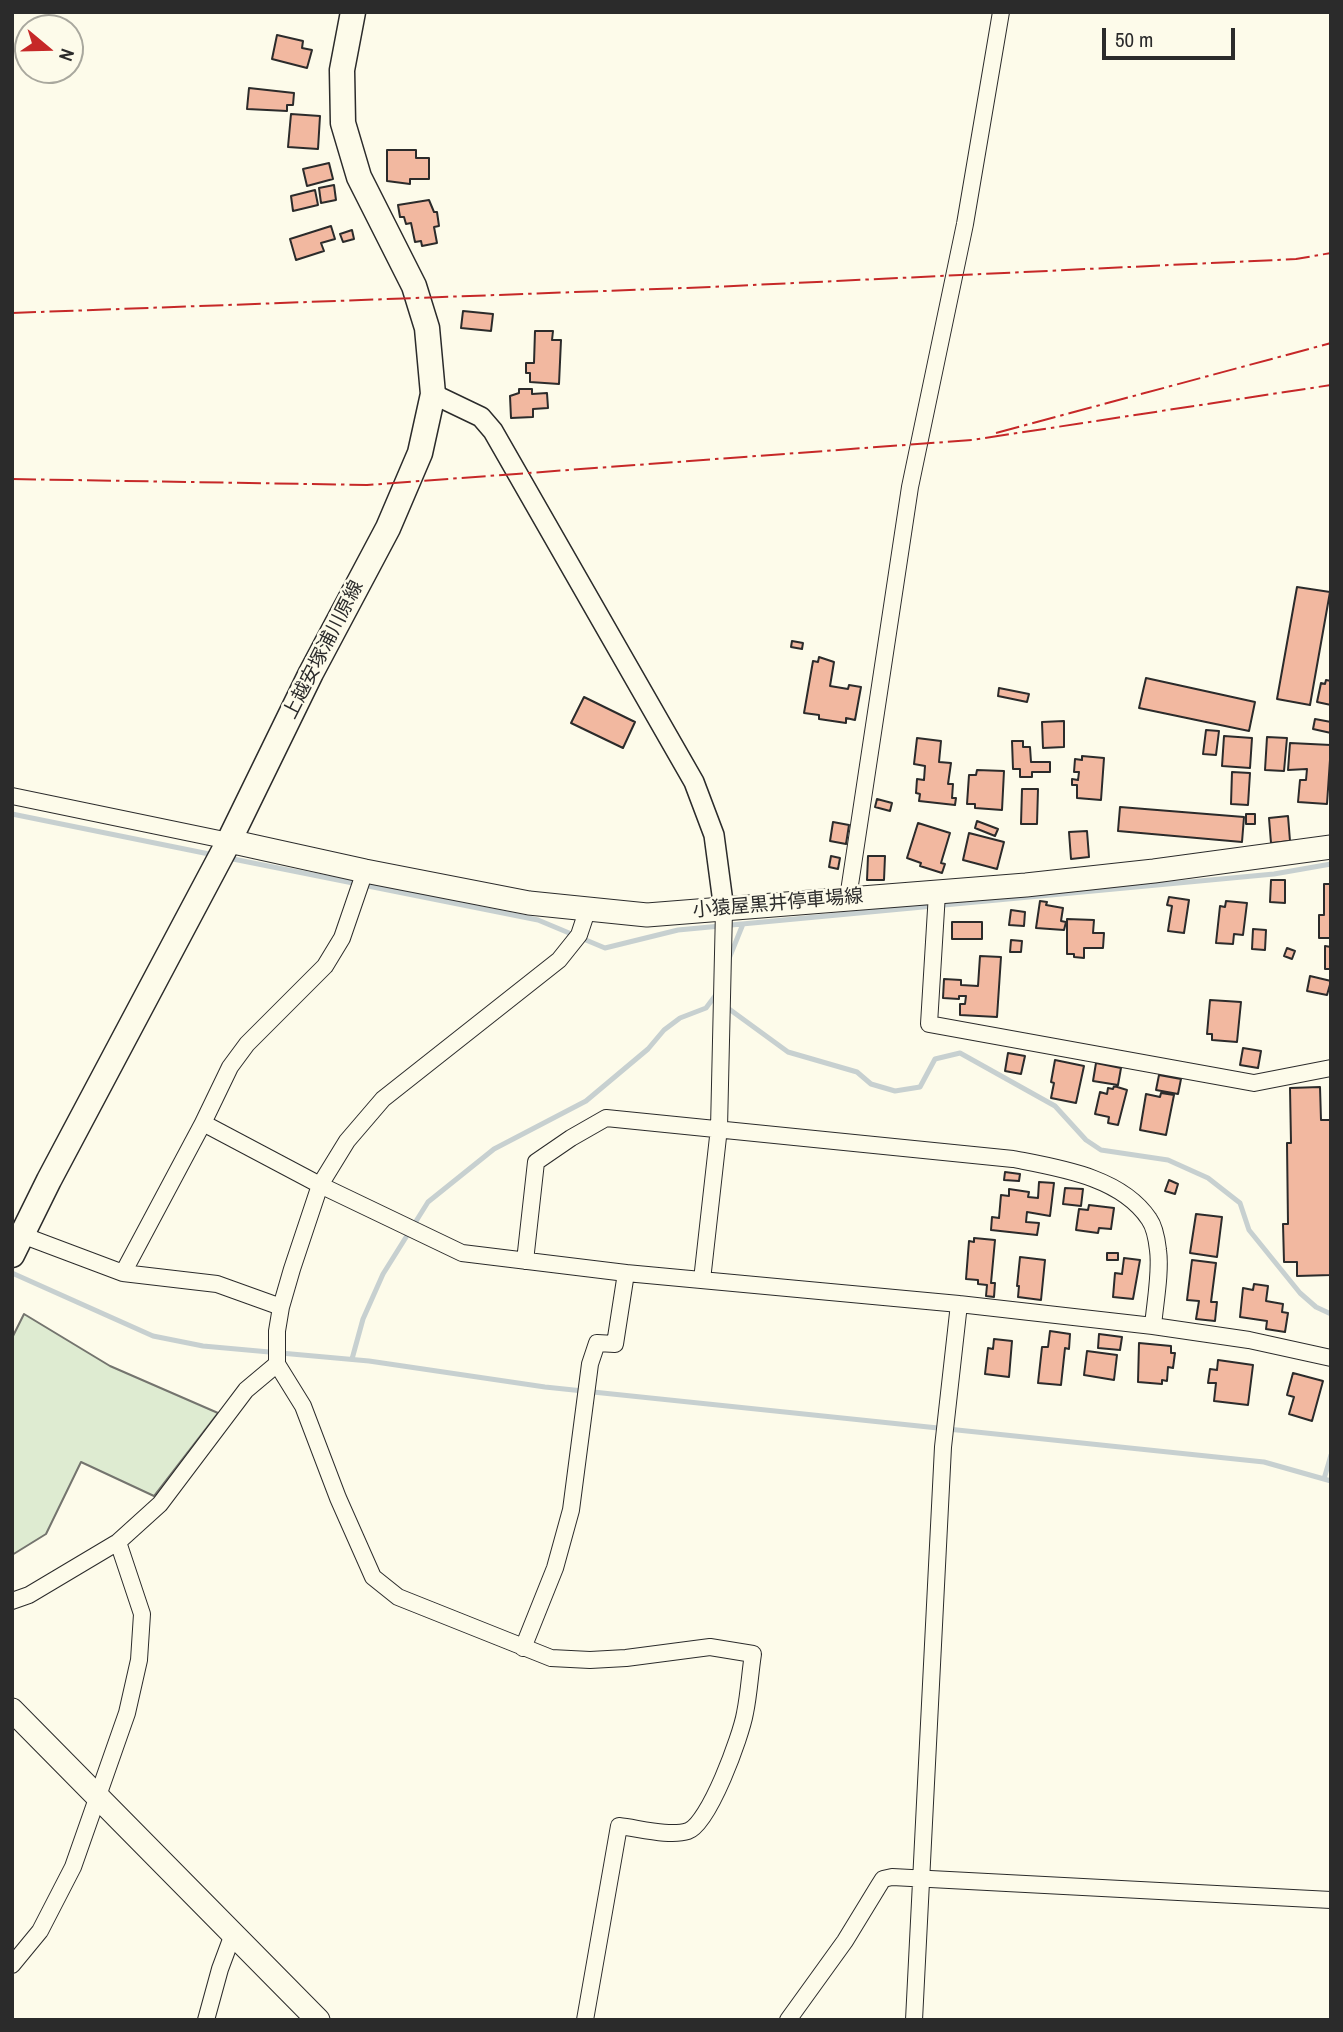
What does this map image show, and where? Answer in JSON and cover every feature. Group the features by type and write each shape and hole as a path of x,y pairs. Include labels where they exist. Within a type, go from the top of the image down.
{"main road":[{"name":"上越安塚浦川原線","path":"15,1241 229,841 401,499 420,453 433,394 427,328 414,286 359,177 343,123 342,70 353,12"},
{"name":"小猿屋黒井停車場線","path":"229,841 529,903 647,915 1154,872 1331,847"},
{"path":"12,1710 318,2020"}],"street":[{"path":"848,898 910,487 965,224 1001,12"},
{"path":"433,394 481,417 493,431 694,782 714,835 724,910 719,1128 702,1280"},
{"path":"12,796 229,841"},
{"path":"123,1273 230,1067 247,1044 325,965 342,938 365,871"},
{"path":"937,892 929,1024 1254,1083 1331,1068"},
{"path":"585,2020 619,1826 674,1833 690,1831 701,1821 714,1800 745,1714 753,1654 710,1647 590,1660 551,1658 398,1597 373,1577 338,1498 303,1406 277,1364 277,1331 281,1307 320,1185 347,1141 383,1099 559,960 579,935 587,911"},
{"path":"525,1261 536,1162 570,1138 606,1118 719,1128 1013,1159 1091,1178 1129,1196 1151,1220 1158,1252 1153,1326"},
{"path":"203,1123 320,1185 461,1253 626,1273 960,1304 1153,1326 1249,1340 1331,1358"},
{"path":"15,1241 123,1273 217,1284 281,1307"},
{"path":"523,1648 555,1568 570,1510 590,1364 597,1343 615,1344 626,1273"},
{"path":"914,2020 943,1447 960,1304"},
{"path":"12,1601 29,1595 118,1542 160,1504 246,1390 277,1364"},
{"path":"12,1965 40,1931 74,1867 127,1713 139,1660 142,1614 118,1542"},
{"path":"788,2020 845,1941 883,1879 892,1877 1331,1900"},
{"path":"206,2020 233,1934"}],"green space":[{"path":"24,1314 110,1366 218,1413 154,1496 81,1462 46,1534 12,1555 12,1338"}],"building":[{"path":"277,35 303,41 302,48 312,50 307,68 272,59"},
{"path":"249,88 294,93 293,105 287,105 287,111 247,109"},
{"path":"291,114 320,116 318,149 288,147"},
{"path":"387,150 416,150 416,158 429,158 429,179 410,179 410,184 387,181"},
{"path":"329,163 333,179 307,186 303,169"},
{"path":"334,185 336,200 321,203 319,188"},
{"path":"315,190 318,205 293,211 291,196"},
{"path":"429,200 434,212 437,212 439,226 434,227 437,243 422,246 421,241 415,242 411,223 406,224 404,217 400,217 398,205"},
{"path":"331,226 335,239 321,243 324,251 296,260 290,239"},
{"path":"352,230 354,239 343,242 340,234"},
{"path":"463,311 493,314 491,331 461,328"},
{"path":"535,331 553,331 552,340 561,340 559,384 530,382 526,363 534,363"},
{"path":"519,389 532,389 532,394 547,393 548,408 533,409 533,417 511,418 510,396 519,393"},
{"path":"1297,587 1330,592 1310,705 1277,699"},
{"path":"792,641 803,643 802,649 791,647"},
{"path":"819,657 834,662 830,686 848,689 849,685 861,687 855,720 846,718 846,723 819,719 819,715 804,713 813,661 818,662"},
{"path":"1146,678 1255,702 1249,731 1139,708"},
{"path":"1326,680 1331,681 1331,705 1317,702 1321,683 1325,684"},
{"path":"999,688 1029,694 1027,702 998,696"},
{"path":"584,697 635,722 623,748 571,723"},
{"path":"1315,719 1331,722 1331,733 1313,729"},
{"path":"1064,721 1064,747 1043,748 1042,722"},
{"path":"1206,730 1219,731 1216,755 1203,754"},
{"path":"1224,736 1252,738 1250,768 1222,766"},
{"path":"1267,737 1287,738 1284,771 1265,770"},
{"path":"917,738 941,741 939,762 951,763 948,784 953,784 952,798 956,798 955,805 919,801 920,794 916,793 917,779 924,780 925,766 914,764"},
{"path":"1012,741 1023,741 1023,747 1030,747 1031,762 1050,762 1050,772 1032,772 1032,777 1020,777 1020,769 1013,769"},
{"path":"1290,743 1331,745 1327,804 1298,802 1300,780 1306,780 1307,769 1288,770"},
{"path":"1082,756 1104,758 1101,800 1077,798 1077,785 1072,785 1072,779 1078,780 1079,772 1074,772 1075,759 1082,760"},
{"path":"977,770 1004,771 1002,810 975,808 975,804 967,804 969,775 976,775"},
{"path":"1232,772 1250,773 1248,805 1231,804"},
{"path":"1022,789 1038,789 1037,824 1021,824"},
{"path":"877,799 892,803 890,811 875,807"},
{"path":"1120,807 1244,817 1242,842 1118,831"},
{"path":"1246,814 1255,814 1255,824 1246,824"},
{"path":"1288,816 1290,841 1271,843 1269,818"},
{"path":"977,821 998,829 995,836 975,828"},
{"path":"833,822 849,825 846,844 830,841"},
{"path":"918,823 950,833 941,863 945,864 942,873 920,866 921,863 907,858"},
{"path":"1087,831 1089,857 1071,859 1069,832"},
{"path":"969,833 1004,842 997,869 963,860"},
{"path":"831,856 840,858 838,869 829,867"},
{"path":"868,856 885,856 884,880 867,880"},
{"path":"1271,880 1285,880 1285,903 1270,902"},
{"path":"1324,884 1331,884 1331,938 1319,938 1319,915 1324,915"},
{"path":"1169,897 1189,900 1184,933 1168,931 1172,906 1167,905"},
{"path":"1040,901 1063,908 1061,921 1066,922 1064,930 1036,928"},
{"path":"1226,901 1247,903 1243,935 1234,934 1233,944 1216,943 1220,906 1225,907"},
{"path":"1011,910 1025,912 1024,926 1009,925"},
{"path":"1067,919 1094,920 1093,933 1104,933 1103,948 1084,948 1084,958 1067,954"},
{"path":"952,922 982,922 982,939 952,939"},
{"path":"1253,929 1266,930 1265,950 1252,949"},
{"path":"1011,940 1022,941 1021,952 1010,952"},
{"path":"1325,946 1331,947 1331,969 1325,969"},
{"path":"1287,948 1295,951 1292,959 1284,956"},
{"path":"980,956 1001,957 997,1017 960,1015 960,1004 965,1004 966,996 959,996 959,999 943,998 944,979 961,980 961,985 978,986"},
{"path":"1310,976 1331,981 1327,995 1307,991"},
{"path":"1210,1000 1241,1002 1237,1042 1212,1040 1212,1034 1207,1034"},
{"path":"1243,1048 1261,1051 1258,1068 1240,1065"},
{"path":"1008,1053 1025,1056 1021,1074 1005,1071"},
{"path":"1055,1060 1084,1066 1076,1103 1051,1098"},
{"path":"1096,1063 1121,1068 1118,1085 1093,1081"},
{"path":"1159,1075 1181,1079 1178,1094 1156,1090"},
{"path":"1114,1086 1127,1090 1118,1125 1108,1123 1109,1117 1095,1114 1100,1092 1107,1094 1108,1088 1113,1089"},
{"path":"1320,1087 1321,1120 1331,1120 1331,1275 1297,1276 1297,1262 1284,1262 1283,1224 1288,1224 1287,1143 1291,1143 1290,1088"},
{"path":"1161,1093 1174,1095 1166,1135 1140,1130 1146,1094 1160,1097"},
{"path":"1005,1172 1020,1174 1019,1181 1004,1180"},
{"path":"1169,1180 1178,1184 1175,1194 1165,1191"},
{"path":"1039,1182 1054,1183 1050,1216 1027,1212 1026,1222 1039,1223 1037,1235 991,1230 992,1217 999,1218 1001,1195 1009,1196 1009,1189 1029,1192 1028,1197 1038,1198"},
{"path":"1065,1188 1083,1189 1081,1206 1063,1204"},
{"path":"1089,1205 1114,1208 1111,1229 1099,1228 1098,1233 1076,1230 1079,1209 1088,1210"},
{"path":"1196,1214 1222,1217 1217,1257 1190,1253"},
{"path":"974,1238 995,1240 991,1283 995,1283 994,1297 986,1296 987,1285 978,1284 978,1280 966,1279 969,1241 974,1242"},
{"path":"1107,1253 1118,1253 1118,1260 1107,1260"},
{"path":"1020,1257 1045,1260 1041,1300 1018,1297"},
{"path":"1124,1258 1140,1260 1133,1299 1113,1297 1115,1273 1122,1274"},
{"path":"1192,1260 1216,1263 1211,1302 1217,1302 1215,1321 1196,1319 1199,1301 1187,1300"},
{"path":"1254,1284 1268,1286 1266,1301 1283,1304 1282,1312 1288,1313 1285,1332 1266,1329 1267,1321 1240,1317 1243,1288 1253,1290"},
{"path":"1050,1331 1070,1334 1069,1349 1065,1348 1061,1385 1038,1383 1042,1347 1048,1347"},
{"path":"1099,1334 1122,1337 1120,1350 1098,1348"},
{"path":"994,1339 1012,1341 1009,1377 985,1374 988,1348 993,1349"},
{"path":"1139,1343 1171,1346 1171,1353 1175,1353 1173,1368 1168,1367 1167,1381 1162,1380 1162,1384 1138,1382"},
{"path":"1087,1351 1117,1355 1114,1380 1084,1375"},
{"path":"1218,1360 1253,1365 1248,1405 1214,1401 1216,1383 1208,1383 1210,1369 1217,1370"},
{"path":"1293,1373 1323,1381 1312,1421 1289,1414 1294,1397 1287,1395"}],"waterway":[{"path":"12,814 214,855"},
{"path":"228,858 538,920 605,948 678,930 1274,874 1331,864"},
{"path":"728,961 743,924"},
{"path":"352,1359 363,1319 383,1274 428,1202 494,1149 586,1101 648,1049 664,1030 680,1018 706,1008 715,996"},
{"path":"714,998 788,1052 857,1072 871,1084 895,1091 920,1087 935,1059 960,1053 1055,1106 1086,1140 1101,1150 1168,1160 1208,1178 1240,1203 1249,1230 1300,1293 1316,1307 1331,1314"},
{"path":"12,1273 153,1336 203,1346 369,1361 545,1387 1264,1462 1331,1481"},
{"path":"1324,1479 1331,1455"}],"power":[{"path":"12,313 711,287 1296,259 1331,253"},
{"path":"996,433 1331,343"},
{"path":"12,479 367,485 972,440 1331,385"}]}
